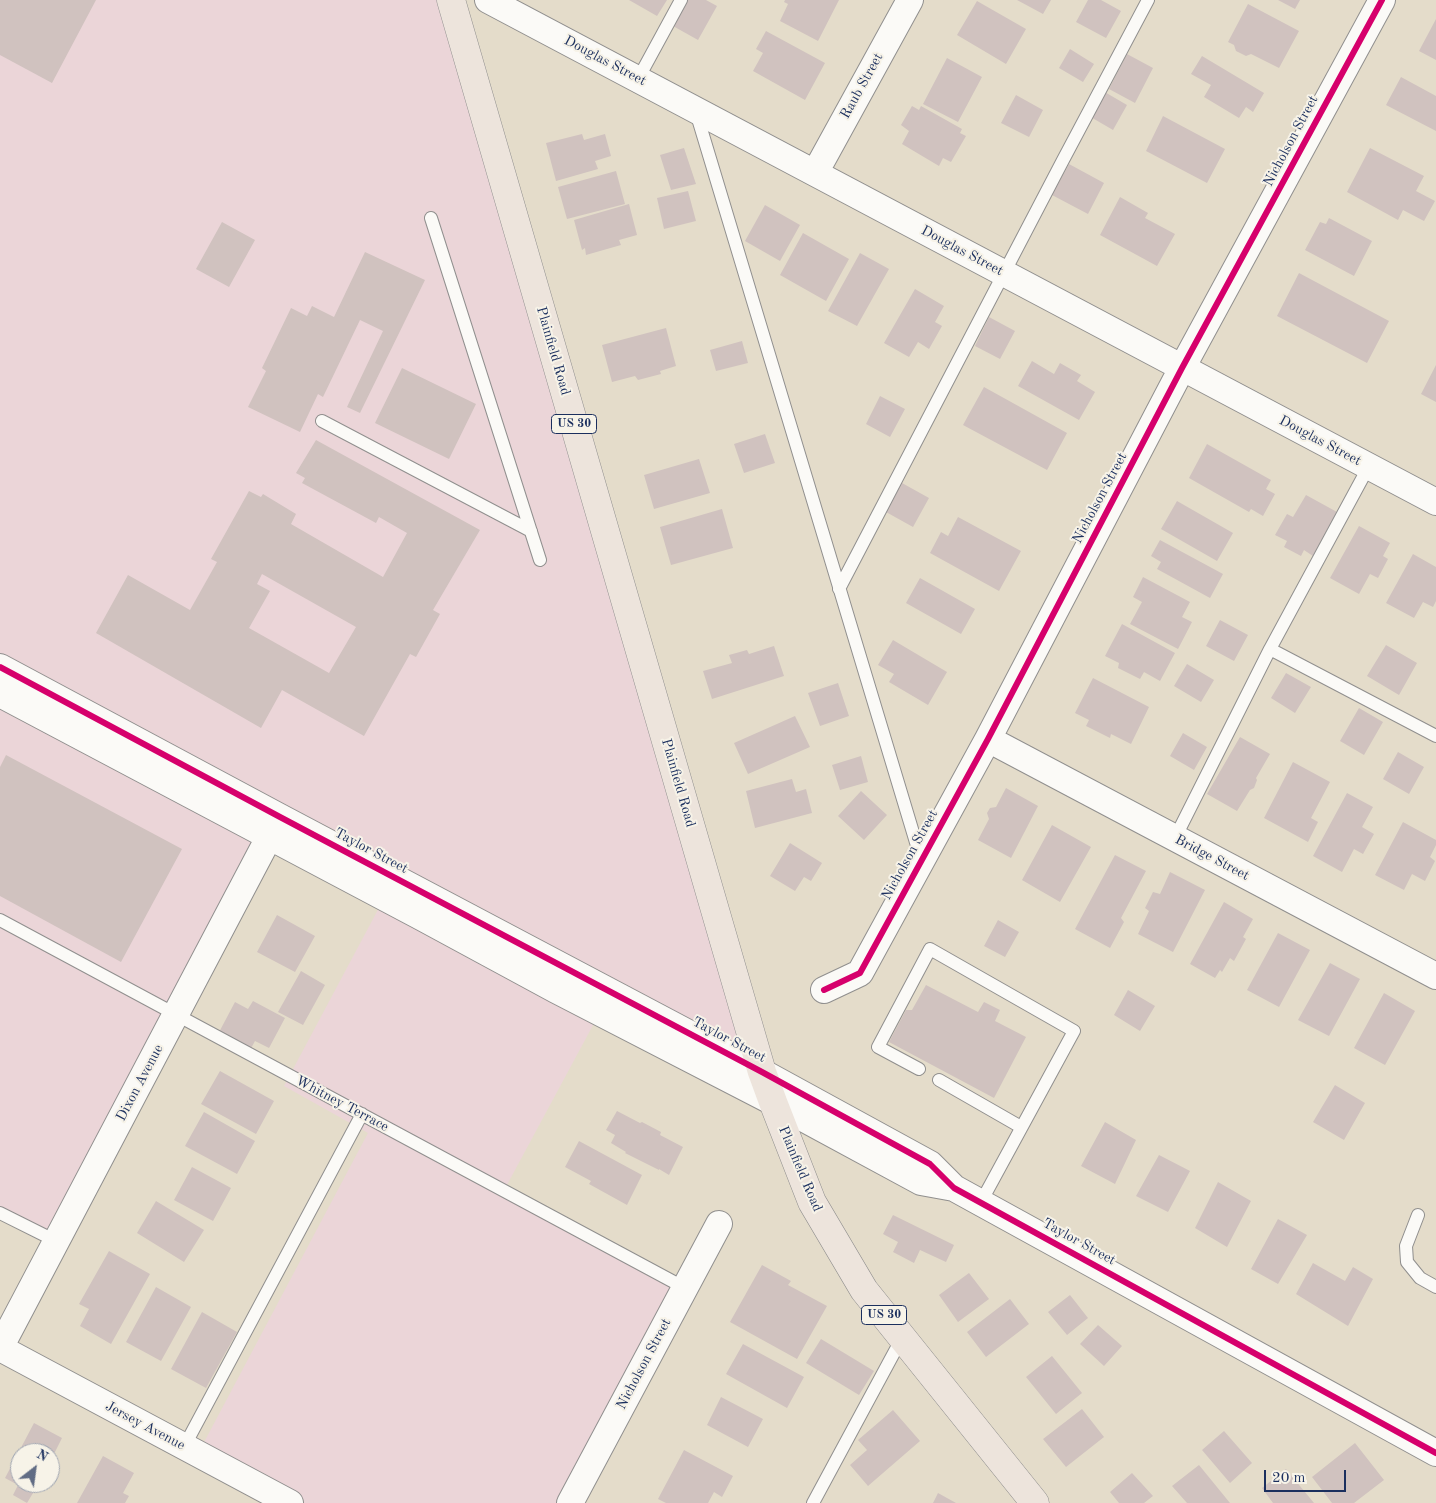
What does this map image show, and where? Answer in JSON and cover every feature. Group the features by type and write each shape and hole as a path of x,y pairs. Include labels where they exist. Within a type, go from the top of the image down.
{"main road":[{"name":"Plainfield Road","path":"451,0 772,1102 812,1202 864,1290 1035,1503"}],"street":[{"name":"Douglas Street","path":"488,0 1436,502"},
{"name":"Raub Street","path":"815,173 910,0"},
{"name":"Nicholson Street","path":"824,990 860,972 988,739 1182,368 1382,0"},
{"name":"Taylor Street","path":"1,677 274,827 762,1072 930,1164 954,1188"},
{"name":"Bridge Street","path":"988,739 1436,976"},
{"name":"Taylor Street","path":"274,827 429,921 556,990 921,1182 954,1188 981,1202 1436,1453"},
{"name":"Dixon Avenue","path":"0,1348 274,827"},
{"name":"Nicholson Street","path":"570,1503 719,1224"},
{"name":"Jersey Avenue","path":"0,1348 290,1503"}],"lane":[{"path":"638,79 681,0"},
{"path":"839,589 1148,0"},
{"path":"696,110 922,860"},
{"path":"431,218 540,560"},
{"path":"322,421 531,530"},
{"path":"1174,838 1270,649 1369,466"},
{"path":"1270,649 1436,736"},
{"name":"Whitney Terrace","path":"0,920 685,1288"},
{"path":"919,1069 878,1047 930,949 1074,1031 981,1202"},
{"path":"939,1080 1021,1128"},
{"path":"184,1447 362,1114"},
{"path":"0,1212 56,1241"},
{"path":"1418,1215 1406,1246 1407,1262 1420,1278 1436,1287"},
{"path":"814,1503 902,1338"}],"shaded area":[{"path":"0,0 440,0 751,1060 613,988 501,1196 677,1291 567,1503 304,1503 201,1448 368,1133 284,1086 397,874 279,812 54,1236 0,1209"}],"building":[{"path":"0,0 96,0 52,83 0,55"},
{"path":"629,0 667,0 657,16"},
{"path":"688,0 706,0 717,6 698,40 673,26"},
{"path":"785,0 839,0 818,41 780,21 788,4 784,2"},
{"path":"1017,0 1051,0 1043,14"},
{"path":"1088,0 1101,0 1121,11 1106,38 1076,22"},
{"path":"1278,0 1300,0 1295,9"},
{"path":"977,1 1026,29 1006,64 957,35"},
{"path":"1248,4 1299,31 1279,68 1251,54 1246,56 1236,51 1234,45 1228,42"},
{"path":"1436,19 1436,60 1419,51"},
{"path":"766,31 825,63 805,100 753,71 763,53 756,49"},
{"path":"1070,49 1094,64 1083,82 1059,68"},
{"path":"1127,54 1153,68 1135,103 1109,89"},
{"path":"1202,56 1264,93 1253,112 1246,107 1239,118 1204,97 1211,85 1191,74"},
{"path":"947,58 982,77 958,122 923,104"},
{"path":"1401,77 1436,96 1436,131 1386,105"},
{"path":"1103,91 1127,105 1113,130 1089,116"},
{"path":"1016,95 1043,110 1029,137 1001,123"},
{"path":"912,106 919,110 921,106 962,129 960,133 966,136 951,162 943,158 939,166 902,144 909,131 901,125"},
{"path":"1163,116 1225,149 1207,183 1146,151"},
{"path":"582,134 584,140 605,134 611,156 595,161 598,169 556,181 546,143"},
{"path":"684,148 696,184 671,190 660,155"},
{"path":"1370,148 1424,176 1416,191 1435,201 1424,221 1403,210 1398,220 1347,192"},
{"path":"1069,164 1104,183 1088,214 1052,195"},
{"path":"616,171 625,204 567,219 558,187"},
{"path":"688,191 696,221 664,229 657,198"},
{"path":"1120,197 1148,213 1145,218 1175,234 1157,266 1100,235"},
{"path":"629,204 637,235 619,240 621,245 586,255 585,248 582,250 574,220"},
{"path":"765,205 800,225 780,261 745,241"},
{"path":"1329,218 1372,241 1354,276 1305,250 1320,222 1326,224"},
{"path":"222,222 255,240 229,287 196,269"},
{"path":"803,233 849,259 826,301 780,275"},
{"path":"365,252 425,280 360,413 347,407 383,331 360,320 323,397 318,394 300,432 248,407 266,371 262,368 291,308 307,316 312,306 334,317"},
{"path":"860,253 889,269 857,326 828,311"},
{"path":"1299,273 1389,321 1367,363 1277,316"},
{"path":"915,289 944,306 935,322 942,326 929,349 918,342 909,357 884,343"},
{"path":"989,317 1015,331 1000,359 975,346"},
{"path":"666,328 676,366 660,371 661,374 638,380 635,376 612,382 602,345"},
{"path":"742,341 748,363 716,371 710,350"},
{"path":"1032,361 1054,374 1060,363 1081,375 1077,381 1095,392 1079,420 1018,386"},
{"path":"1436,365 1436,402 1421,394"},
{"path":"402,368 476,404 449,459 375,423"},
{"path":"984,387 1067,433 1047,470 963,425"},
{"path":"880,396 905,409 890,437 866,424"},
{"path":"765,434 775,463 744,473 734,444"},
{"path":"316,440 480,530 433,610 440,614 416,657 410,654 364,736 282,690 261,728 96,633 128,575 190,610 217,562 211,559 249,491 261,497 263,494 296,514 291,524 383,577 407,533 379,517 376,523 302,483 305,478 296,473","holes":["262,574 356,627 329,673 249,628 270,591 257,584"]},
{"path":"1207,444 1271,480 1266,489 1275,494 1263,516 1251,509 1249,512 1189,478"},
{"path":"699,459 710,493 654,509 644,475"},
{"path":"902,483 929,498 913,527 886,512"},
{"path":"1306,495 1337,512 1313,556 1304,550 1301,556 1284,547 1287,541 1275,535 1287,514 1293,517"},
{"path":"1177,501 1233,533 1217,561 1161,529"},
{"path":"722,509 733,548 671,565 660,527"},
{"path":"958,517 1021,551 999,591 930,553 941,532 948,536"},
{"path":"1359,526 1390,543 1383,556 1388,559 1378,578 1370,574 1359,594 1330,578"},
{"path":"1160,540 1223,574 1210,598 1157,569 1161,562 1151,556"},
{"path":"1413,554 1436,567 1436,601 1433,607 1423,602 1414,618 1386,603"},
{"path":"1143,577 1190,602 1182,617 1192,622 1178,649 1130,624 1142,602 1133,597"},
{"path":"920,578 975,609 961,634 906,603"},
{"path":"1220,620 1248,635 1234,661 1206,646"},
{"path":"1122,624 1175,653 1160,681 1144,672 1140,679 1118,668 1119,663 1105,656"},
{"path":"893,640 947,672 928,705 889,682 894,674 878,665"},
{"path":"1386,645 1417,663 1399,695 1367,676"},
{"path":"774,646 784,676 712,699 703,671 732,663 729,655 747,650 749,654"},
{"path":"1187,664 1214,680 1201,702 1174,686"},
{"path":"1286,673 1311,687 1295,713 1271,698"},
{"path":"1093,678 1149,707 1131,744 1111,734 1110,738 1086,726 1089,720 1075,713"},
{"path":"838,683 849,716 820,726 808,693"},
{"path":"1359,708 1383,722 1364,755 1340,741"},
{"path":"795,716 810,747 748,774 734,743"},
{"path":"1183,733 1207,747 1194,770 1170,756"},
{"path":"1240,737 1270,754 1256,778 1254,788 1250,790 1237,811 1207,794"},
{"path":"1398,752 1424,767 1409,794 1383,779"},
{"path":"6,755 182,849 121,962 0,896 0,767"},
{"path":"861,756 868,782 840,790 832,765"},
{"path":"1293,762 1330,782 1311,818 1318,822 1308,842 1264,818"},
{"path":"792,779 796,792 806,789 812,813 755,828 746,791"},
{"path":"1006,788 1038,806 1011,858 978,840 989,819 987,813 990,808 996,807"},
{"path":"861,791 887,815 864,840 838,816"},
{"path":"1347,793 1373,807 1362,827 1374,834 1363,854 1354,849 1342,872 1313,856"},
{"path":"1403,822 1436,840 1436,845 1430,857 1435,861 1425,881 1412,874 1404,890 1375,875"},
{"path":"1052,825 1091,847 1060,902 1022,880"},
{"path":"790,843 822,863 811,881 804,877 795,891 770,876"},
{"path":"1115,855 1146,871 1121,918 1124,922 1110,948 1075,929"},
{"path":"1170,872 1205,890 1173,952 1138,934 1149,911 1145,908 1153,892 1160,894"},
{"path":"1224,902 1253,919 1243,937 1246,939 1234,961 1230,958 1222,972 1220,970 1215,978 1190,964"},
{"path":"277,915 315,936 295,972 257,952"},
{"path":"998,920 1019,932 1005,957 984,946"},
{"path":"1278,933 1310,950 1279,1007 1247,990"},
{"path":"1330,963 1360,979 1329,1036 1298,1020"},
{"path":"301,971 325,985 303,1025 278,1012"},
{"path":"926,985 978,1012 984,1002 1000,1010 995,1021 1026,1037 994,1098 889,1042 906,1010 912,1010"},
{"path":"1128,990 1155,1006 1140,1031 1114,1015"},
{"path":"1384,993 1415,1011 1385,1065 1354,1048"},
{"path":"253,1001 285,1018 269,1048 255,1041 249,1052 217,1036 235,1002 248,1009"},
{"path":"220,1071 274,1101 256,1134 201,1104"},
{"path":"1335,1085 1365,1103 1344,1140 1313,1122"},
{"path":"617,1111 661,1132 660,1135 683,1147 669,1175 625,1153 611,1143 615,1135 606,1130"},
{"path":"204,1112 255,1141 237,1174 185,1146"},
{"path":"1105,1122 1136,1140 1115,1184 1081,1166"},
{"path":"579,1141 642,1175 627,1205 589,1184 591,1181 565,1167"},
{"path":"1159,1155 1190,1171 1168,1212 1136,1196"},
{"path":"192,1167 231,1188 213,1221 174,1200"},
{"path":"1218,1182 1251,1201 1227,1247 1195,1228"},
{"path":"156,1201 204,1230 184,1262 137,1233"},
{"path":"893,1215 954,1245 946,1262 920,1250 914,1263 893,1252 898,1242 883,1234"},
{"path":"1278,1219 1307,1235 1278,1284 1251,1269"},
{"path":"109,1251 150,1274 111,1344 80,1326 89,1309 79,1304"},
{"path":"1313,1263 1345,1281 1353,1267 1373,1279 1348,1326 1296,1294"},
{"path":"762,1265 791,1281 788,1285 827,1306 797,1359 730,1322"},
{"path":"969,1273 989,1299 958,1322 939,1295"},
{"path":"156,1287 191,1307 161,1361 126,1342"},
{"path":"1070,1295 1088,1318 1067,1335 1048,1312"},
{"path":"1010,1299 1029,1324 986,1357 967,1332"},
{"path":"202,1312 237,1332 206,1388 171,1369"},
{"path":"1098,1325 1122,1346 1104,1366 1080,1344"},
{"path":"821,1339 874,1371 859,1395 806,1363"},
{"path":"743,1344 804,1377 787,1408 726,1374"},
{"path":"1052,1356 1082,1393 1056,1414 1026,1377"},
{"path":"721,1397 763,1419 748,1447 707,1425"},
{"path":"1082,1409 1104,1437 1066,1467 1043,1439"},
{"path":"893,1410 920,1441 868,1486 850,1465 867,1450 858,1440"},
{"path":"34,1423 62,1438 60,1443 23,1443"},
{"path":"1224,1431 1252,1463 1230,1483 1202,1450"},
{"path":"1355,1443 1384,1480 1354,1503 1332,1503 1312,1477"},
{"path":"684,1450 733,1476 722,1497 714,1492 708,1503 666,1503 658,1499"},
{"path":"103,1456 134,1473 123,1493 129,1496 125,1503 77,1503"},
{"path":"1199,1465 1230,1503 1187,1503 1172,1486"},
{"path":"10,1469 10,1481 5,1478"},
{"path":"1286,1469 1314,1503 1273,1503 1262,1488"},
{"path":"1132,1473 1153,1496 1144,1503 1119,1503 1110,1492"},
{"path":"14,1493 33,1493 27,1503 13,1495"},
{"path":"938,1493 956,1503 933,1503"}],"cycle path":[{"path":"824,990 860,973 988,739 1182,368 1382,0"},
{"path":"0,667 762,1072 930,1164 954,1188 1436,1453"}]}
